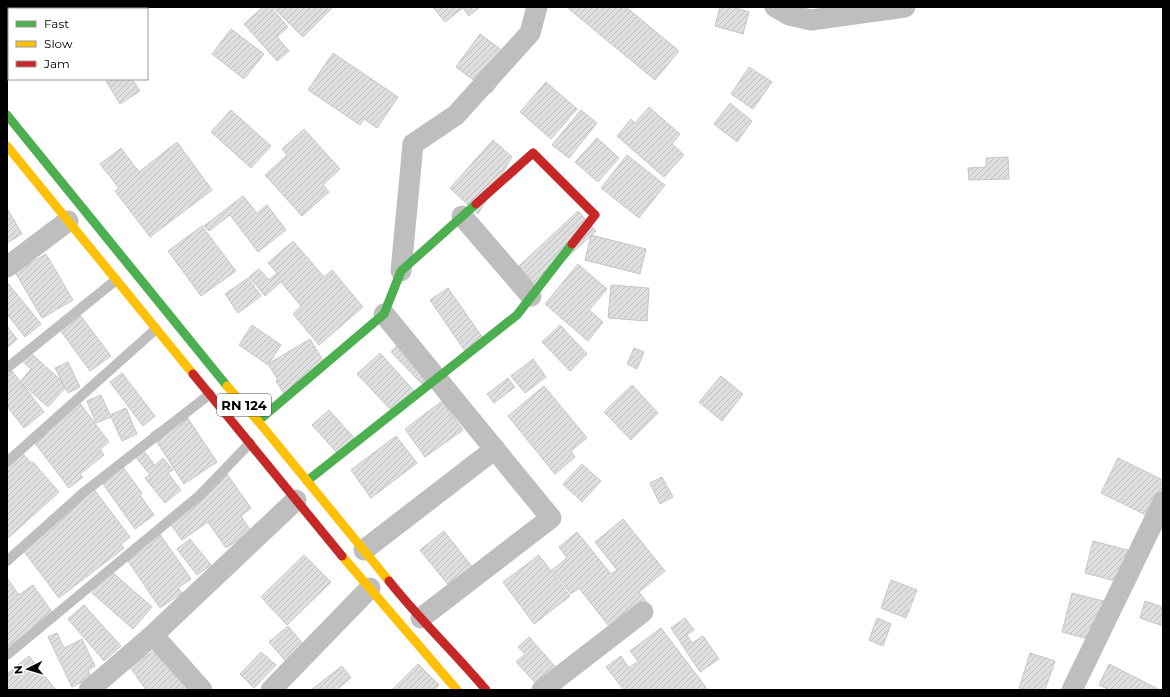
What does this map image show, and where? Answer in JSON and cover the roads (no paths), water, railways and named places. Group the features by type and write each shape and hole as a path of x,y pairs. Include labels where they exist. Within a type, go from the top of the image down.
{"main road":[{"name":"RN 124","path":"7,115 215,373 258,421 403,599 459,658 486,690"},
{"name":"RN 124","path":"7,146 296,500 458,690"},
{"path":"258,421 384,314 401,271 533,154 595,215 516,315 307,481"}],"street":[{"path":"401,271 413,144 456,114 488,80 530,33 537,7"},
{"path":"775,7 788,15 812,20 905,7"},
{"path":"462,216 531,296"},
{"path":"7,267 68,221"},
{"path":"384,314 551,518 422,618"},
{"path":"364,550 495,449"},
{"path":"89,690 153,635 296,500"},
{"path":"1072,690 1163,502"},
{"path":"271,690 370,588"},
{"path":"542,690 643,612"},
{"path":"153,635 202,690"}],"lane":[{"path":"7,368 116,280"},
{"path":"7,462 156,329"},
{"path":"7,561 83,493 210,394"},
{"path":"7,655 200,494 250,443"}]}
